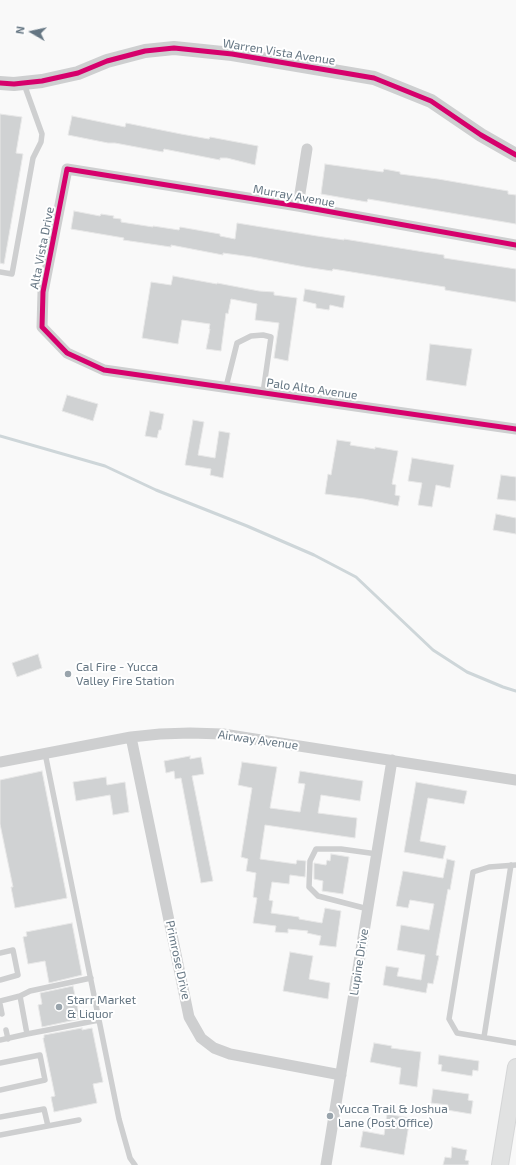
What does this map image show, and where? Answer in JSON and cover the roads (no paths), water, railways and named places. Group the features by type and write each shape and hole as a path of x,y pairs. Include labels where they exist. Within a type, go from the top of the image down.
{"main road":[{"path":"500,1165 516,1067"}],"street":[{"name":"Warren Vista Avenue","path":"0,83 14,84 42,81 78,73 107,61 145,51 174,48 232,54 374,78 431,101 481,135 516,155"},
{"path":"298,206 307,149"},
{"name":"Murray Avenue","path":"67,169 298,206 516,245"},
{"name":"Alta Vista Drive","path":"67,169 43,292 42,327 67,353 104,370"},
{"name":"Palo Alto Avenue","path":"104,370 516,429"},
{"name":"Airway Avenue","path":"0,762 131,737 190,733 223,734 516,780"},
{"name":"Primrose Drive","path":"131,737 190,1017 201,1038 214,1048 230,1054 341,1075"},
{"name":"Lupine Drive","path":"326,1165 392,760"}],"lane":[{"path":"0,272 12,274 33,158 41,142 42,134 24,83"},
{"path":"226,387 237,343 251,336 263,335 271,337 263,393"},
{"path":"45,753 120,1119 130,1158 135,1165"},
{"path":"368,909 318,896 309,887 310,861 316,849 341,849 377,854"},
{"path":"484,1037 514,865 489,867 473,872 449,1019 457,1033 516,1043"},
{"path":"0,953 13,950 18,975 0,980"},
{"path":"2,1014 0,1002 20,996 30,991 91,978"},
{"path":"20,996 27,1034"},
{"path":"0,1040 99,1020"},
{"path":"6,1030 8,1039"},
{"path":"0,1063 40,1056 44,1080 0,1090"},
{"path":"0,1117 44,1109 48,1126"},
{"path":"0,1135 79,1120"}],"waterway":[{"path":"0,436 105,466 156,490 247,526 314,555 356,577 433,650 467,672 516,691"}],"place":[{"name":"Cal Fire - Yucca Valley Fire Station","path":"68,674"},
{"name":"Starr Market & Liquor","path":"59,1007"},
{"name":"Yucca Trail & Joshua Lane (Post Office)","path":"330,1116"}]}
